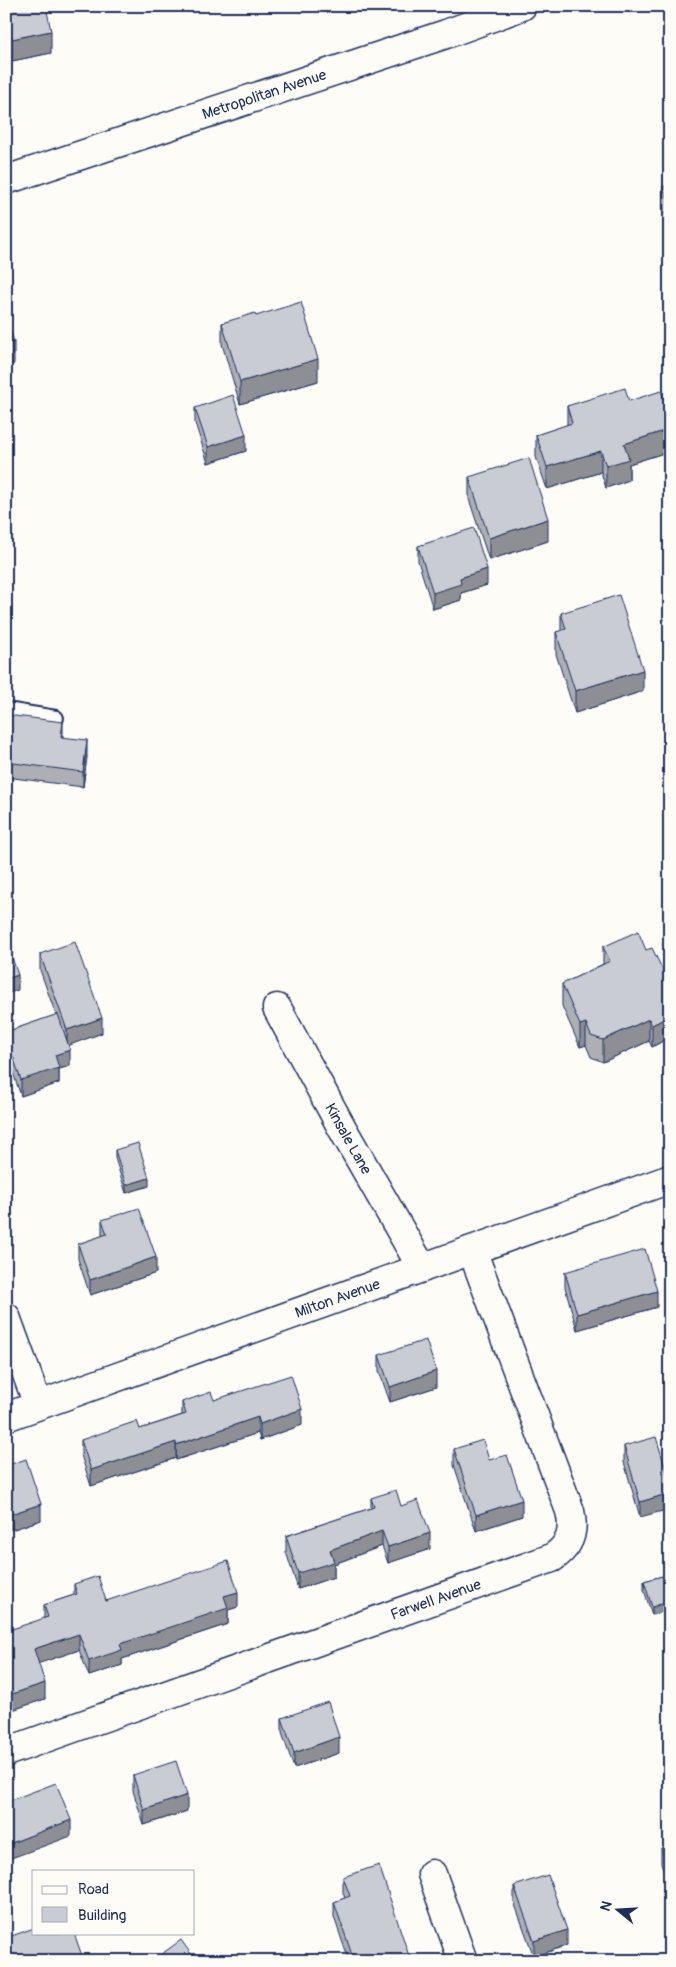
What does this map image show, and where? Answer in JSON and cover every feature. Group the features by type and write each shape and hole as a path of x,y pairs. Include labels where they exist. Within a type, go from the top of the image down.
{"street":[{"name":"Metropolitan Avenue","path":"6,180 446,34 522,6"},
{"name":"Kinsale Lane","path":"278,1008 342,1128 422,1268"},
{"name":"Milton Avenue","path":"6,1417 670,1180"},
{"name":"Farwell Avenue","path":"6,1752 552,1558 561,1552 568,1544 571,1532 572,1521 570,1511 472,1250"},
{"path":"6,1317 38,1405"},
{"path":"432,1874 463,1961"}],"lane":[{"path":"6,710 56,718"}],"building":[{"path":"6,6 46,6 51,31 12,39 8,19 6,19"},
{"path":"670,184 670,204 663,187"},
{"path":"301,302 318,359 240,382 222,323 255,313 256,316"},
{"path":"6,315 14,342 6,344"},
{"path":"625,388 629,401 661,391 670,417 670,429 624,444 629,459 606,466 601,451 547,467 536,435 572,423 567,406"},
{"path":"233,395 246,435 208,447 195,408"},
{"path":"529,458 548,519 489,538 469,477"},
{"path":"474,528 487,569 460,578 461,584 433,593 418,546"},
{"path":"619,595 643,670 575,691 556,632 566,629 561,613"},
{"path":"7,715 63,722 61,737 87,740 83,772 6,762"},
{"path":"638,931 646,950 652,948 670,985 668,985 670,988 670,1016 652,1025 649,1019 603,1040 591,1036 586,1023 580,1025 562,984 610,961 603,947"},
{"path":"6,940 18,975 6,979"},
{"path":"75,942 102,1018 67,1030 40,954"},
{"path":"58,1014 70,1050 55,1055 59,1068 21,1080 6,1032"},
{"path":"138,1143 149,1178 126,1185 115,1150"},
{"path":"139,1208 156,1257 90,1280 78,1244 107,1234 102,1220"},
{"path":"645,1249 657,1291 577,1314 565,1272"},
{"path":"426,1340 436,1371 390,1387 379,1355"},
{"path":"291,1375 302,1409 260,1424 258,1417 176,1445 176,1442 91,1470 81,1440 137,1421 140,1429 186,1414 182,1402 211,1392 214,1400"},
{"path":"656,1437 670,1483 670,1493 640,1502 624,1446"},
{"path":"483,1440 489,1460 507,1455 522,1500 476,1515 454,1449"},
{"path":"26,1459 41,1504 11,1514 9,1509 6,1510 6,1466"},
{"path":"396,1490 401,1506 418,1500 430,1533 388,1547 382,1531 330,1550 334,1562 298,1573 286,1536 374,1507 371,1498"},
{"path":"228,1561 238,1592 224,1596 228,1608 120,1644 122,1650 89,1661 79,1634 34,1649 45,1683 6,1696 6,1631 48,1617 44,1605 77,1594 74,1584 98,1576 106,1601"},
{"path":"670,1574 670,1601 652,1607 644,1581"},
{"path":"328,1702 339,1737 294,1753 282,1718"},
{"path":"176,1761 187,1795 144,1810 133,1775"},
{"path":"56,1783 71,1820 6,1845 6,1802"},
{"path":"670,1845 670,1873 661,1848"},
{"path":"379,1865 409,1956 411,1955 413,1961 354,1961 334,1902 350,1896 343,1877"},
{"path":"548,1875 567,1930 534,1941 514,1886"},
{"path":"32,1929 32,1934 74,1934 82,1956 68,1961 6,1961 6,1957 11,1955 6,1938"},
{"path":"181,1940 196,1961 152,1961"}]}
